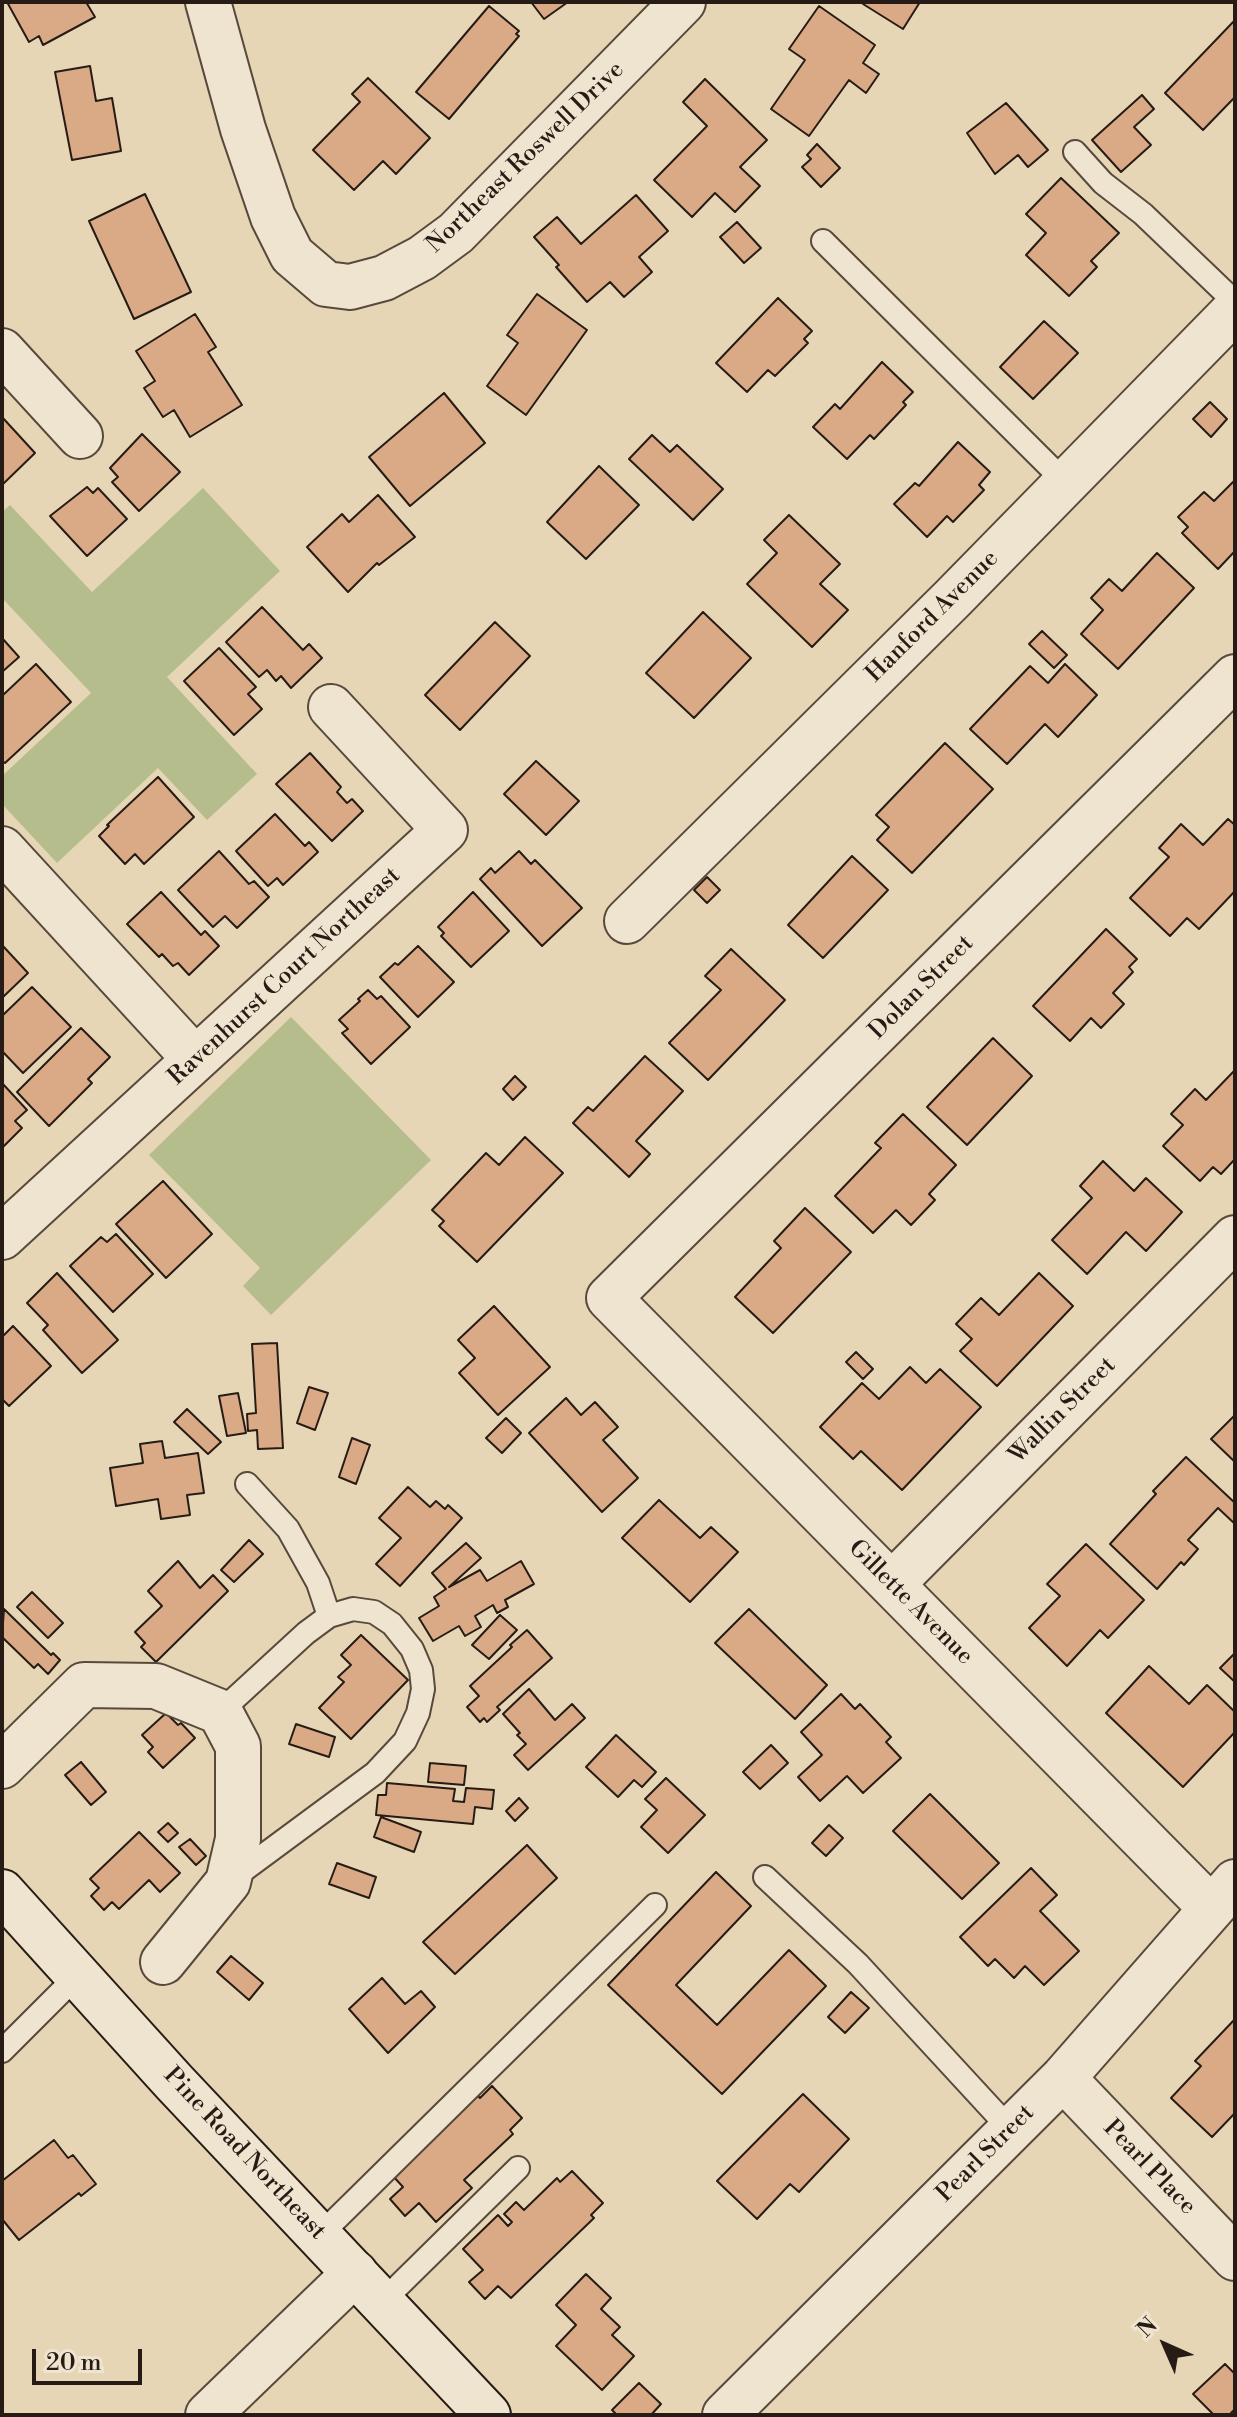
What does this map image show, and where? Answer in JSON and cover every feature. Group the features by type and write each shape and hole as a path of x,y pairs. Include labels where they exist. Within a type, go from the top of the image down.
{"street":[{"name":"Northeast Roswell Drive","path":"208,2 243,129 273,217 292,255 326,284 350,287 384,278 422,258 456,233 683,2"},
{"name":"Hanford Avenue","path":"627,921 942,609 1235,310"},
{"path":"2,351 80,436"},
{"name":"Dolan Street","path":"609,1298 1235,677"},
{"name":"Ravenhurst Court Northeast","path":"2,1237 445,830 331,707"},
{"path":"2,849 195,1059"},
{"name":"Wallin Street","path":"892,1584 1235,1238"},
{"name":"Gillette Avenue","path":"609,1298 892,1584 1223,1894"},
{"path":"2,1766 84,1685 156,1686 220,1712 238,1746 238,1839 228,1882 163,1962"},
{"name":"Pine Road Northeast","path":"2,1892 183,2091 488,2415"},
{"name":"Pearl Street","path":"725,2415 1063,2078 1223,1894"},
{"name":"Pearl Place","path":"1063,2078 1235,2258"},
{"path":"208,2415 369,2288"}],"lane":[{"path":"1075,152 1103,183 1143,214 1235,302"},
{"path":"823,241 1066,483"},
{"path":"247,1484 288,1529 318,1583 329,1616"},
{"path":"220,1712 306,1633 329,1616 353,1609 374,1612 392,1624 412,1649 421,1670 423,1689 418,1713 405,1741 375,1773 228,1882"},
{"path":"765,1877 858,1964 1011,2130"},
{"path":"320,2235 655,1905"},
{"path":"2,2051 78,1975"},
{"path":"369,2288 518,2168"}],"green space":[{"path":"203,488 280,571 167,677 257,774 207,820 158,768 57,863 2,804 2,776 91,693 2,598 2,512 10,505 92,592"},
{"path":"291,1017 431,1160 271,1315 243,1286 260,1268 149,1155"}],"building":[{"path":"7,2 86,2 95,17 43,45 39,36 29,42"},
{"path":"531,2 568,2 544,19"},
{"path":"920,2 903,29 863,4"},
{"path":"489,6 519,31 516,34 519,36 449,119 416,92"},
{"path":"819,6 875,45 863,63 879,74 866,93 849,80 809,136 771,109 805,60 789,49"},
{"path":"1235,20 1235,97 1203,130 1165,93"},
{"path":"90,66 96,101 112,98 121,151 72,160 55,72"},
{"path":"368,78 430,138 396,174 383,161 354,190 313,150 360,102 352,94"},
{"path":"705,79 767,140 740,167 760,186 735,212 715,193 692,217 654,180 707,126 683,102"},
{"path":"1142,95 1154,109 1134,127 1151,145 1121,172 1092,140"},
{"path":"1006,103 1048,150 1028,167 1018,155 995,174 967,133"},
{"path":"817,144 840,168 821,187 802,167 811,159 807,155"},
{"path":"1061,178 1119,233 1091,261 1097,267 1069,296 1026,255 1046,233 1026,214"},
{"path":"145,194 191,292 134,319 89,221"},
{"path":"636,195 668,231 639,257 652,272 624,297 610,282 587,302 534,237 557,217 581,244"},
{"path":"737,222 761,248 744,263 720,237"},
{"path":"537,294 587,330 526,415 487,386 518,343 507,335"},
{"path":"778,298 812,331 804,339 808,343 775,376 768,370 747,392 716,363"},
{"path":"195,314 216,347 208,352 242,405 190,437 174,410 163,417 144,388 155,381 136,351"},
{"path":"1044,321 1078,353 1033,399 1000,367"},
{"path":"882,362 913,392 903,402 906,405 874,439 870,435 847,459 813,427 835,404 840,409"},
{"path":"444,393 485,443 410,506 369,457"},
{"path":"1210,402 1227,419 1211,437 1193,419"},
{"path":"2,417 35,453 2,485"},
{"path":"142,434 180,472 139,511 112,482 118,477 110,468"},
{"path":"652,435 670,452 677,445 723,489 693,520 629,459"},
{"path":"958,442 990,472 979,485 984,490 953,522 947,516 927,537 894,504 915,483 919,486"},
{"path":"599,466 639,505 586,559 547,522"},
{"path":"1235,480 1235,551 1218,569 1182,533 1188,527 1178,517 1204,492 1214,501"},
{"path":"87,487 93,493 98,488 127,519 87,556 50,516"},
{"path":"378,495 415,537 379,565 377,563 348,592 307,547 342,514 349,522"},
{"path":"789,515 840,564 820,584 848,610 812,647 747,584 777,553 764,540"},
{"path":"1157,553 1194,588 1118,669 1081,634 1103,610 1091,598 1109,579 1122,591"},
{"path":"262,607 303,650 309,644 322,658 291,688 281,676 276,681 267,670 259,677 226,642"},
{"path":"703,612 751,658 694,718 646,673"},
{"path":"495,622 530,656 460,730 425,695"},
{"path":"1042,631 1067,655 1054,668 1029,644"},
{"path":"2,638 19,657 2,672"},
{"path":"219,648 256,687 248,694 262,709 234,735 184,681"},
{"path":"36,664 71,702 5,763 2,761 2,696"},
{"path":"1065,664 1097,695 1058,737 1045,724 1007,764 970,729 1030,666 1048,683"},
{"path":"945,743 993,789 912,873 877,840 889,827 876,815"},
{"path":"310,753 341,787 337,792 347,803 352,799 363,811 332,841 276,784"},
{"path":"536,761 579,801 546,835 504,794"},
{"path":"158,777 194,817 144,864 135,854 125,864 99,836"},
{"path":"275,814 305,846 309,842 318,852 283,885 277,878 268,886 236,851"},
{"path":"1228,819 1235,825 1235,891 1199,929 1187,918 1170,936 1130,898 1169,857 1159,848 1181,824 1203,845"},
{"path":"219,851 249,884 254,881 269,897 237,928 225,916 213,927 178,890"},
{"path":"519,851 531,864 535,860 582,908 542,946 480,879 491,868 495,873"},
{"path":"852,856 888,890 823,958 788,925"},
{"path":"707,877 720,890 707,903 694,890"},
{"path":"161,892 201,935 205,931 219,946 189,975 178,963 173,966 162,954 159,957 127,924"},
{"path":"473,892 509,931 471,967 441,936 444,933 438,927"},
{"path":"1106,929 1137,959 1129,967 1133,972 1113,993 1124,1004 1101,1028 1091,1018 1070,1041 1033,1006"},
{"path":"2,945 28,973 2,998"},
{"path":"418,946 454,982 418,1017 380,977"},
{"path":"731,949 785,1000 708,1080 669,1043 721,990 705,976"},
{"path":"32,987 71,1027 23,1073 2,1051 2,1016"},
{"path":"368,990 377,999 381,996 410,1027 371,1064 342,1033 348,1029 339,1020"},
{"path":"81,1028 110,1057 88,1079 92,1083 49,1126 17,1092"},
{"path":"993,1038 1032,1076 967,1145 927,1107"},
{"path":"645,1056 683,1091 636,1141 650,1154 629,1177 573,1123 588,1107 593,1111"},
{"path":"1234,1071 1235,1159 1221,1174 1213,1167 1200,1181 1163,1146 1183,1125 1171,1114 1195,1089 1206,1100"},
{"path":"515,1076 526,1087 513,1100 503,1089"},
{"path":"2,1083 27,1110 15,1121 22,1128 2,1148"},
{"path":"903,1114 956,1165 929,1194 935,1200 911,1225 896,1210 873,1233 835,1196 881,1148 875,1143"},
{"path":"525,1137 563,1173 477,1262 439,1226 444,1221 432,1210 486,1153 499,1165"},
{"path":"1103,1161 1134,1191 1146,1178 1182,1212 1146,1251 1126,1232 1087,1274 1052,1240 1092,1198 1080,1186"},
{"path":"163,1181 212,1234 166,1278 116,1224"},
{"path":"805,1208 851,1252 773,1333 735,1297 781,1248 774,1241"},
{"path":"116,1234 153,1274 113,1312 70,1266 101,1237 107,1242"},
{"path":"57,1273 118,1340 82,1373 43,1330 48,1325 27,1303"},
{"path":"1039,1273 1073,1306 997,1386 960,1351 972,1339 956,1324 981,1298 999,1315"},
{"path":"494,1306 550,1367 498,1415 459,1373 475,1358 458,1340"},
{"path":"13,1326 51,1366 9,1406 2,1399 2,1333 4,1335"},
{"path":"277,1343 283,1448 258,1449 257,1430 248,1431 247,1414 256,1413 252,1344"},
{"path":"856,1352 873,1369 863,1379 846,1362"},
{"path":"910,1367 926,1383 940,1369 981,1407 902,1490 861,1451 853,1459 820,1427 862,1383 879,1399"},
{"path":"309,1387 328,1393 315,1430 297,1423"},
{"path":"238,1393 246,1433 227,1436 219,1396"},
{"path":"566,1398 581,1415 595,1402 618,1427 603,1440 638,1478 602,1512 529,1433"},
{"path":"187,1409 221,1442 208,1454 174,1422"},
{"path":"1235,1415 1235,1462 1211,1439"},
{"path":"506,1418 521,1433 502,1453 486,1438"},
{"path":"352,1438 370,1445 356,1484 339,1477"},
{"path":"162,1441 165,1458 198,1453 204,1493 187,1495 190,1515 161,1519 158,1499 116,1506 110,1468 143,1463 140,1444"},
{"path":"1186,1457 1235,1503 1235,1524 1218,1508 1188,1540 1198,1549 1184,1565 1181,1562 1157,1589 1110,1544 1156,1494 1153,1491"},
{"path":"408,1487 430,1507 436,1501 445,1509 448,1505 462,1518 400,1586 376,1564 401,1538 379,1518"},
{"path":"659,1500 700,1538 711,1527 738,1552 690,1602 622,1538"},
{"path":"249,1540 263,1554 234,1582 221,1570"},
{"path":"466,1543 481,1558 449,1587 480,1570 487,1581 521,1561 534,1584 505,1600 508,1607 497,1613 493,1605 475,1616 481,1627 465,1636 459,1626 433,1641 419,1618 439,1606 434,1597 446,1589 432,1573"},
{"path":"1086,1544 1144,1600 1108,1638 1100,1630 1067,1666 1029,1628 1060,1596 1047,1584"},
{"path":"178,1561 200,1588 213,1575 228,1591 156,1662 141,1647 145,1643 135,1632 162,1606 148,1591"},
{"path":"32,1592 63,1623 48,1638 17,1607"},
{"path":"4,1609 60,1660 48,1674 38,1664 34,1668 2,1637"},
{"path":"749,1609 827,1685 795,1719 715,1643"},
{"path":"500,1615 517,1630 489,1659 472,1645"},
{"path":"527,1630 552,1658 497,1707 500,1710 487,1722 484,1718 480,1722 467,1707 479,1696 470,1686"},
{"path":"361,1635 408,1680 351,1739 319,1708 344,1682 338,1677 351,1665 341,1655"},
{"path":"1235,1653 1235,1682 1220,1668"},
{"path":"1149,1666 1189,1704 1207,1685 1235,1712 1235,1732 1183,1787 1106,1713"},
{"path":"529,1689 555,1720 572,1704 585,1718 528,1770 514,1755 526,1744 503,1714"},
{"path":"841,1694 855,1709 860,1704 891,1737 886,1742 901,1758 863,1793 847,1776 820,1801 798,1777 822,1755 801,1732"},
{"path":"166,1713 195,1738 163,1768 148,1752 153,1747 142,1735"},
{"path":"296,1724 335,1737 329,1757 289,1744"},
{"path":"616,1735 656,1772 642,1787 634,1780 618,1797 586,1767"},
{"path":"771,1745 788,1763 760,1789 743,1772"},
{"path":"81,1762 106,1792 91,1805 65,1775"},
{"path":"430,1763 466,1766 464,1785 428,1782"},
{"path":"666,1778 705,1815 668,1853 641,1827 657,1810 645,1799"},
{"path":"387,1783 455,1789 453,1801 464,1802 466,1788 494,1790 492,1809 475,1807 473,1824 376,1815 378,1795 386,1795"},
{"path":"930,1794 999,1863 962,1899 893,1831"},
{"path":"519,1798 528,1808 515,1821 506,1811"},
{"path":"381,1817 421,1832 414,1852 374,1837"},
{"path":"168,1823 178,1833 168,1842 158,1832"},
{"path":"829,1825 843,1838 826,1856 812,1843"},
{"path":"139,1832 180,1873 160,1892 149,1880 119,1909 112,1902 104,1910 91,1896 99,1888 90,1879"},
{"path":"190,1839 206,1856 196,1865 179,1847"},
{"path":"527,1845 557,1878 455,1974 423,1942"},
{"path":"337,1863 376,1877 369,1898 329,1884"},
{"path":"1031,1868 1057,1895 1040,1911 1079,1951 1044,1985 1025,1966 1014,1978 995,1959 988,1966 960,1937"},
{"path":"716,1872 751,1906 676,1985 717,2025 789,1950 826,1986 722,2094 608,1985"},
{"path":"231,1956 263,1983 249,2000 217,1972"},
{"path":"382,1978 405,2004 421,1991 435,2007 388,2053 349,2009"},
{"path":"851,1992 869,2008 845,2033 828,2017"},
{"path":"1235,2019 1235,2113 1212,2137 1171,2098 1201,2066 1195,2061"},
{"path":"492,2086 522,2118 510,2130 513,2134 464,2180 472,2188 436,2222 419,2203 405,2216 390,2199 403,2187 392,2175 477,2095 480,2098"},
{"path":"803,2094 849,2139 799,2192 790,2184 757,2219 717,2181"},
{"path":"54,2140 68,2158 73,2155 96,2184 81,2196 79,2193 19,2240 2,2219 2,2181"},
{"path":"572,2171 603,2203 591,2215 594,2218 511,2298 498,2286 485,2299 469,2282 483,2270 463,2249 498,2215 508,2226 512,2222 504,2214 516,2202 524,2210 557,2178 560,2182"},
{"path":"586,2274 611,2298 601,2309 620,2327 612,2335 634,2356 602,2390 556,2346 576,2325 556,2305"},
{"path":"1225,2364 1235,2374 1235,2409 1229,2415 1214,2415 1193,2394"},
{"path":"639,2383 661,2404 651,2415 617,2415 612,2410"}]}
